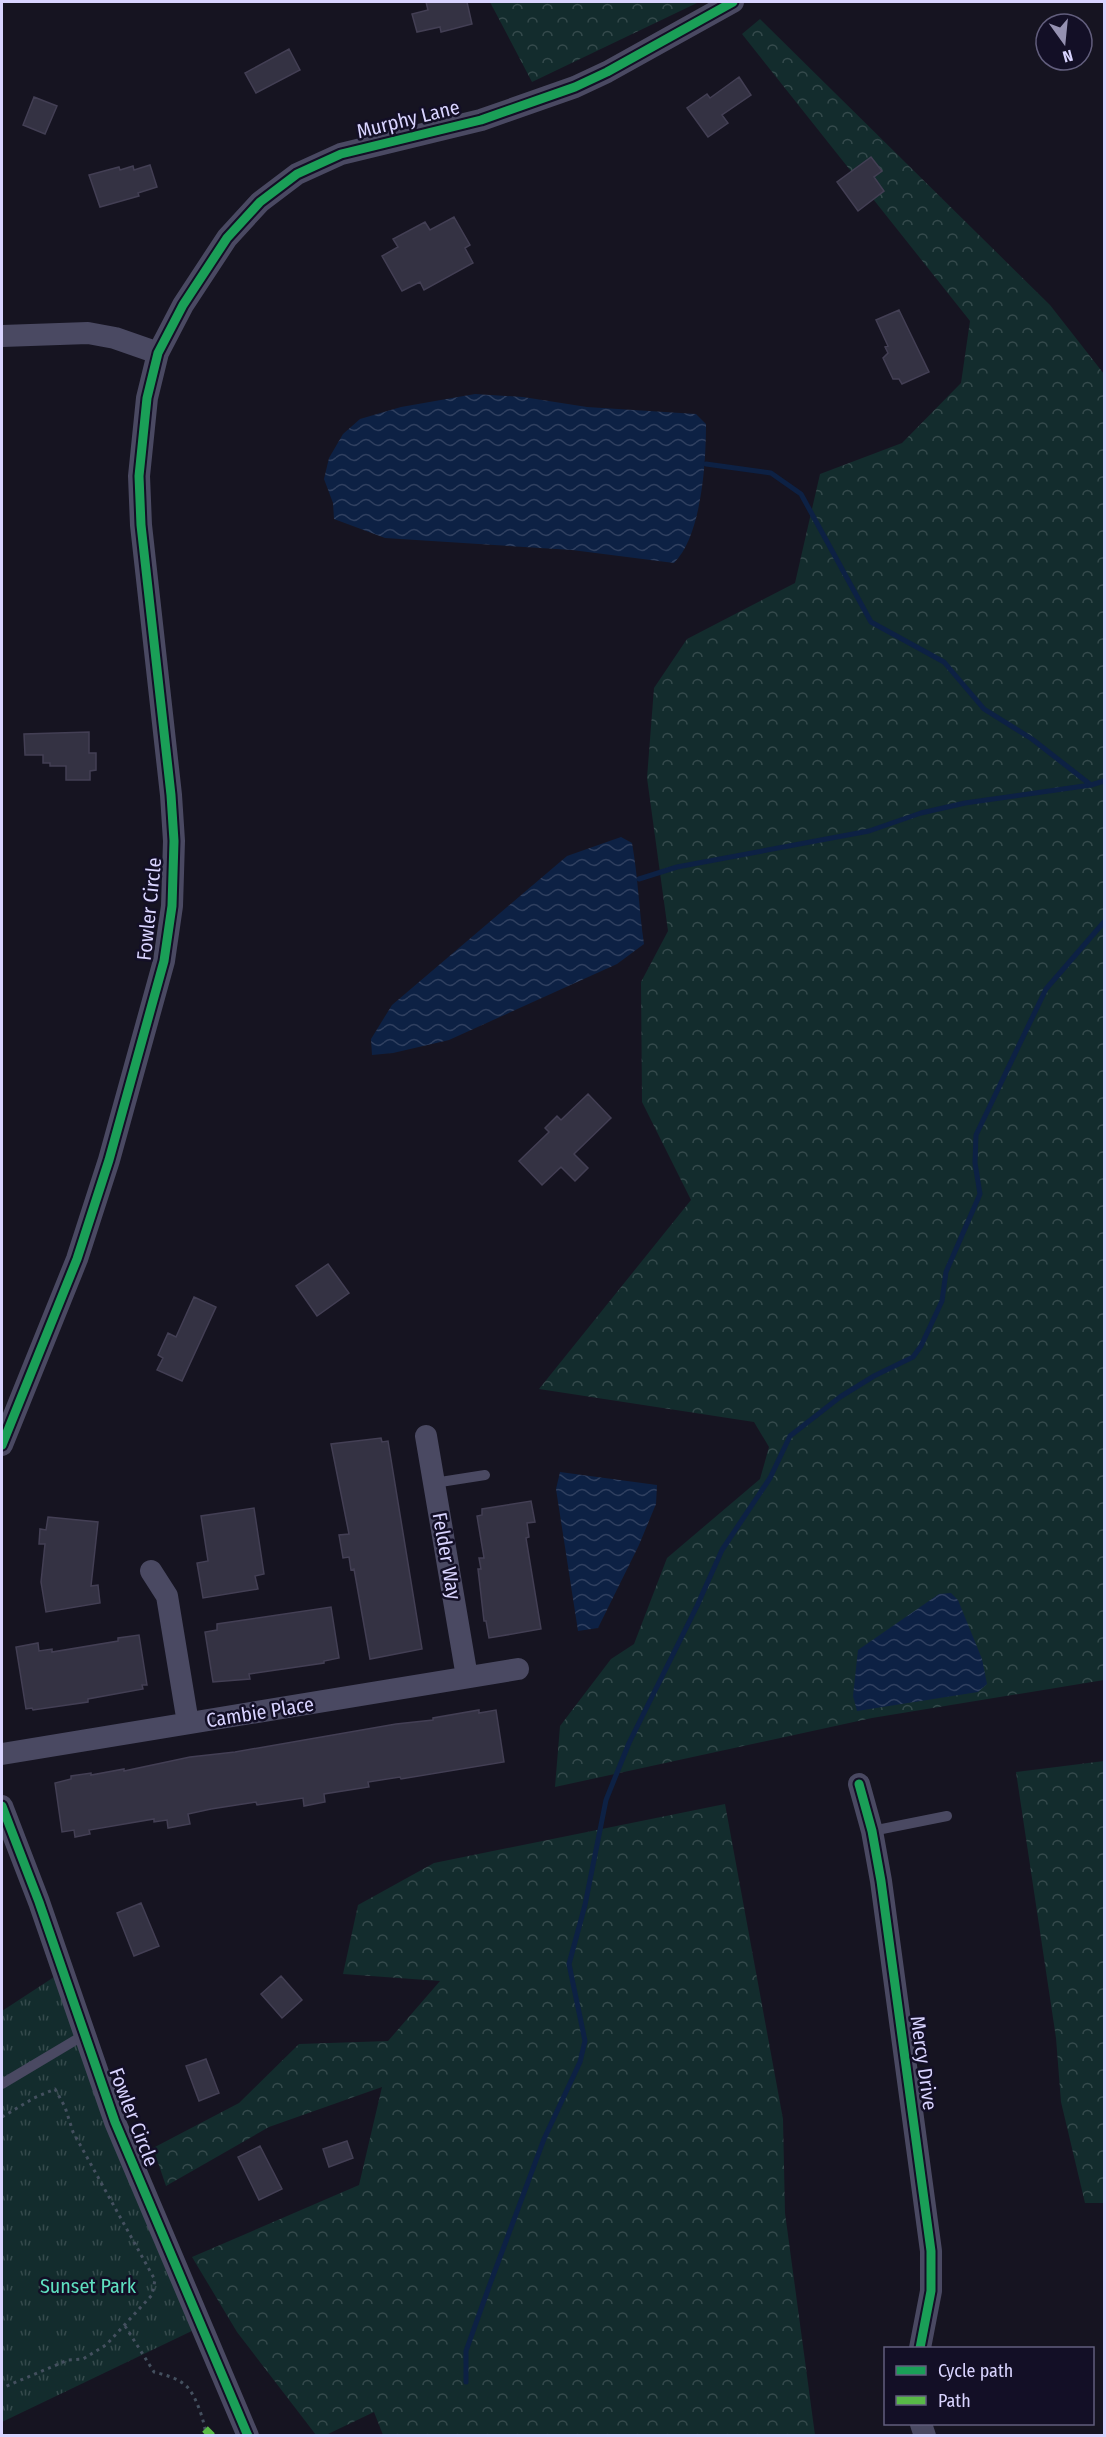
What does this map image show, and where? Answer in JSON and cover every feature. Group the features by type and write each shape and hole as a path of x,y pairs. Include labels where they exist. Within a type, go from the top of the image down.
{"street":[{"name":"Murphy Lane","path":"158,353 183,305 228,238 260,202 297,174 341,154 481,120 575,87 607,72 733,2"},
{"path":"2,336 88,333 115,338 158,353"},
{"name":"Fowler Circle","path":"2,1445 70,1279 110,1160 164,962 170,917 174,841 142,536 140,476 147,398 158,353"},
{"name":"Felder Way","path":"426,1436 467,1677"},
{"path":"151,1571 167,1596 188,1724"},
{"name":"Cambie Place","path":"2,1754 518,1669"},
{"name":"Mercy Drive","path":"859,1784 872,1831 931,2251 931,2291 920,2347"},
{"name":"Fowler Circle","path":"2,1806 39,1902 120,2133 248,2436"}],"lane":[{"path":"434,1483 485,1475"},
{"path":"872,1831 947,1816"},
{"path":"2,2084 84,2035"}],"path":[{"path":"2,2117 34,2098 55,2089 73,2132 155,2280 152,2295 106,2345 82,2360 68,2360 2,2388"},
{"path":"125,2326 154,2372 173,2378 189,2389 203,2419 206,2436"}],"green space":[{"path":"490,2 699,2 532,82"},
{"path":"760,19 1050,305 1104,374 1104,1680 872,1718 555,1787 560,1726 611,1659 634,1644 667,1558 760,1479 769,1447 754,1422 539,1389 691,1200 642,1102 641,982 668,931 647,778 654,688 687,639 795,583 820,474 902,443 961,383 970,321 742,34"},
{"path":"1104,1761 1104,2203 1085,2203 1061,2102 1056,2038 1016,1772"},
{"path":"725,1804 783,2119 785,2213 815,2435 383,2435 374,2412 326,2435 316,2435 237,2332 192,2257 359,2185 382,2087 269,2127 166,2186 153,2148 239,2103 299,2044 388,2041 440,1981 343,1974 358,1905 434,1863"},
{"name":"Sunset Park","path":"54,1977 196,2329 2,2422 2,2011"}],"water":[{"path":"475,394 523,397 587,407 696,414 706,424 701,497 691,535 674,563 572,550 385,538 334,519 333,503 324,479 329,458 343,434 360,419 401,407"},
{"path":"621,837 632,843 644,944 617,964 449,1040 393,1053 372,1055 371,1039 392,1005 567,856"},
{"path":"560,1472 657,1485 656,1504 639,1545 598,1628 578,1631 556,1489"},
{"path":"951,1593 958,1600 982,1659 987,1684 978,1692 857,1711 853,1696 858,1650 939,1594"}],"building":[{"path":"426,2 467,2 472,24 441,32 440,27 417,32 412,14 428,10"},
{"path":"289,49 300,70 256,93 245,73"},
{"path":"739,77 751,95 722,115 728,123 708,137 687,108 707,94 710,98"},
{"path":"34,97 57,106 45,134 23,125"},
{"path":"871,157 882,171 874,177 884,191 858,211 837,182"},
{"path":"150,165 157,187 138,193 139,196 100,207 89,175 119,167 120,170 133,166 134,170"},
{"path":"454,217 470,245 465,248 473,263 424,290 420,282 402,291 382,256 398,247 393,239 425,222 430,230"},
{"path":"899,310 929,372 902,384 899,379 893,379 883,358 888,353 885,347 888,346 876,320"},
{"path":"89,732 89,753 96,753 96,770 90,771 90,780 66,780 66,766 50,766 50,763 43,763 43,755 25,755 24,734"},
{"path":"588,1094 611,1118 574,1154 588,1168 575,1181 561,1167 542,1185 519,1161 549,1132 545,1128 557,1116 561,1120"},
{"path":"328,1264 349,1293 317,1316 296,1286"},
{"path":"194,1297 216,1307 182,1381 157,1370 163,1358 158,1355 168,1333 176,1337"},
{"path":"381,1438 382,1442 388,1441 422,1649 370,1659 354,1569 351,1570 349,1557 343,1558 339,1535 349,1534 331,1444"},
{"path":"531,1501 535,1522 527,1523 529,1537 526,1538 541,1629 489,1638 486,1621 484,1621 478,1569 481,1569 479,1558 484,1558 477,1516 482,1515 482,1509"},
{"path":"254,1508 264,1574 255,1576 258,1589 203,1598 197,1563 208,1561 201,1516"},
{"path":"48,1517 98,1522 91,1586 98,1585 100,1603 46,1612 41,1582 45,1544 39,1544 40,1529 46,1530"},
{"path":"331,1607 339,1658 324,1661 324,1663 249,1674 250,1679 213,1682 205,1632 217,1630 217,1624"},
{"path":"139,1635 147,1685 142,1685 143,1689 88,1699 88,1702 26,1709 16,1647 38,1643 39,1651 52,1649 52,1652 118,1641 118,1638"},
{"path":"479,1710 479,1713 496,1710 504,1762 401,1779 400,1777 368,1782 369,1787 324,1794 325,1802 304,1806 303,1798 211,1809 188,1814 190,1824 168,1828 167,1820 154,1822 154,1819 89,1830 90,1834 75,1837 74,1830 62,1832 55,1783 71,1779 71,1776 124,1769 124,1771 190,1757 235,1752 396,1724 433,1720 433,1718"},
{"path":"141,1903 159,1946 134,1956 117,1913"},
{"path":"281,1976 302,2000 282,2018 261,1994"},
{"path":"206,2059 219,2093 199,2101 186,2066"},
{"path":"347,2141 353,2158 329,2167 323,2149"},
{"path":"260,2146 282,2189 259,2200 238,2157"}],"waterway":[{"path":"706,464 771,473 801,494 871,622 944,662 984,709 1032,739 1091,785"},
{"path":"639,879 677,867 869,831 921,813 965,803 1091,785 1104,781"},
{"path":"466,2382 466,2351 544,2139 580,2062 585,2041 569,1964 585,1905 606,1800 629,1743 722,1550 770,1478 790,1436 840,1397 874,1376 913,1357 921,1346 942,1301 946,1272 980,1194 975,1163 976,1135 1046,989 1104,922"}],"marked path":[{"path":"205,2429 212,2436"}],"cycle path":[{"path":"2,1445 77,1259 109,1160 164,961 172,906 174,841 171,795 141,525 139,476 147,398 158,353 183,305 227,238 260,202 297,174 341,154 481,120 575,87 607,72 733,2"},
{"path":"859,1784 872,1831 881,1881 931,2251 931,2291 920,2347"},
{"path":"2,1806 39,1902 115,2122 248,2436"}]}
